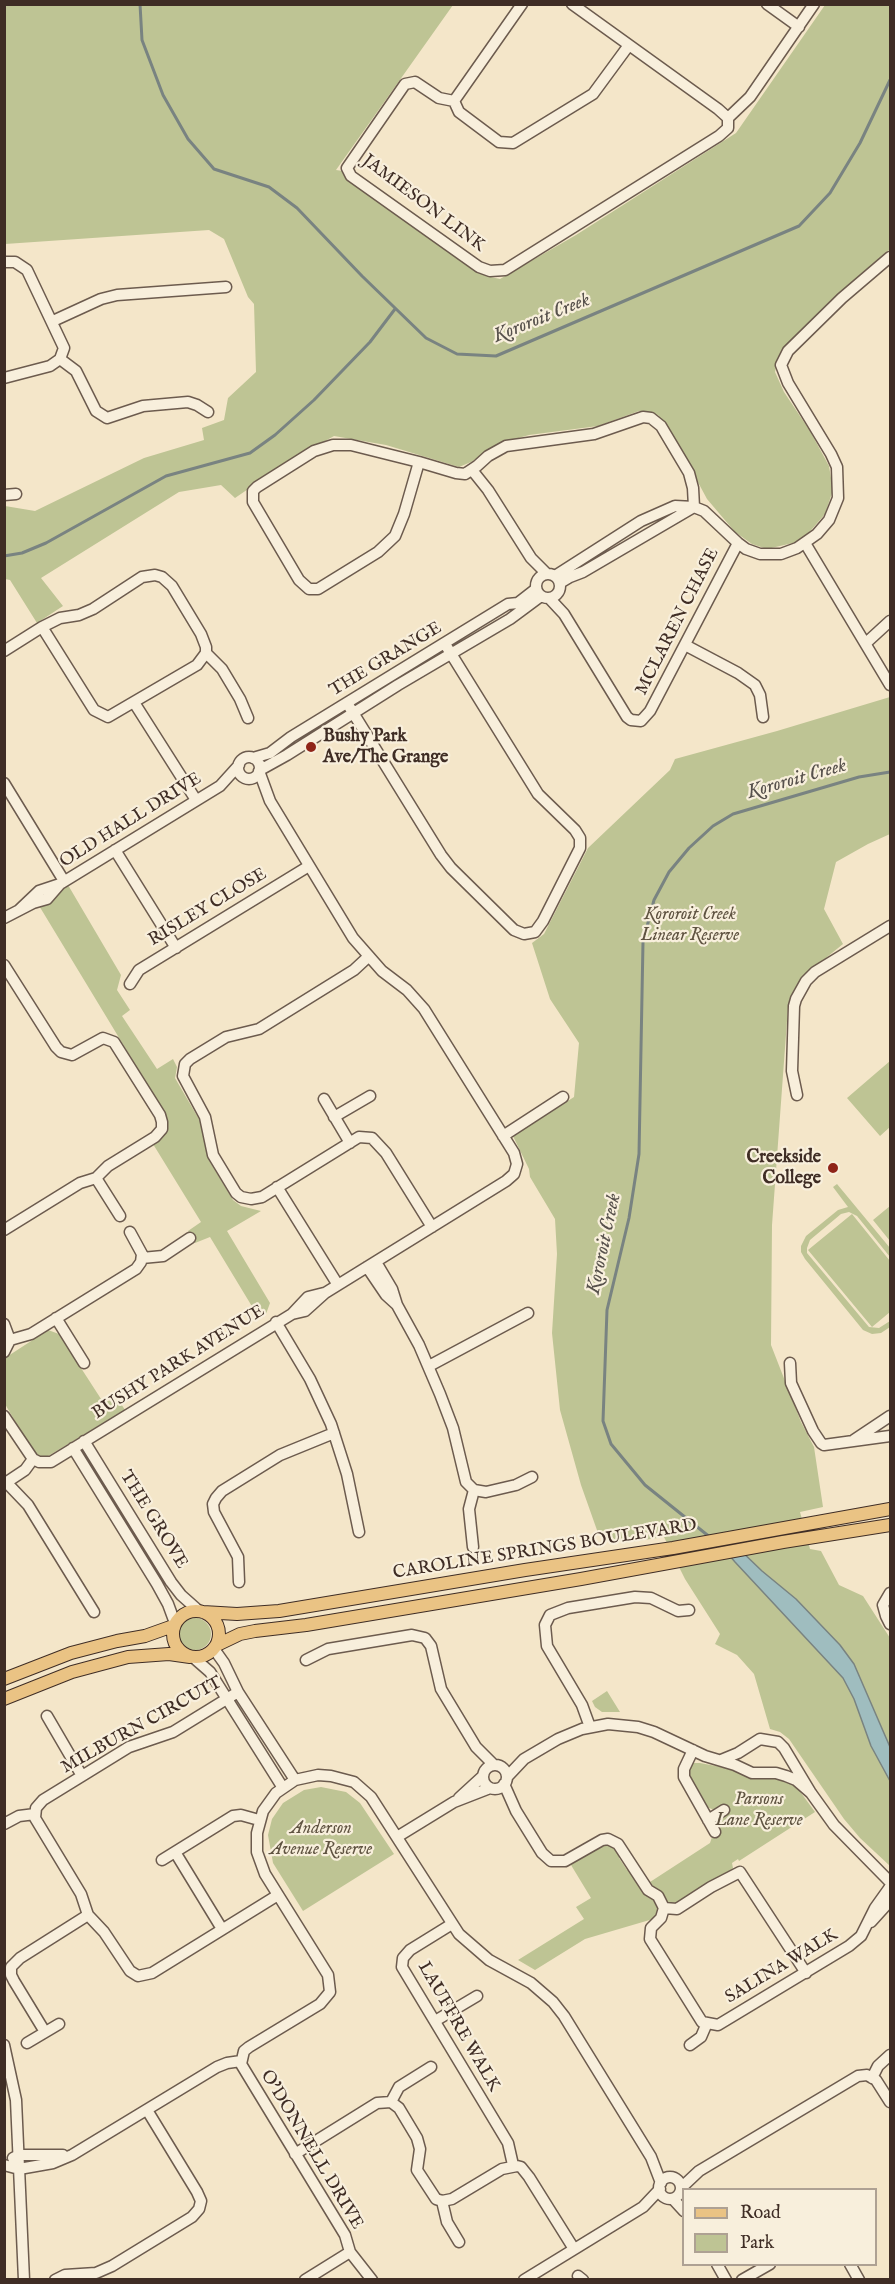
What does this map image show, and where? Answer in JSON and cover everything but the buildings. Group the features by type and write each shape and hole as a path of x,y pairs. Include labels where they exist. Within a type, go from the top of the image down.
{"main road":[{"name":"CAROLINE SPRINGS BOULEVARD","path":"201,1611 237,1614 279,1611 546,1566 673,1548 891,1509"},
{"name":"CAROLINE SPRINGS BOULEVARD","path":"215,1647 240,1634 255,1631 306,1625 475,1597 686,1558 891,1525"},
{"path":"4,1679 95,1646 144,1636 174,1625 185,1613 201,1611 210,1616 219,1629 215,1647 205,1656 169,1654 128,1657 72,1672 4,1698"},
{"path":"174,1625 173,1642 177,1648 192,1657"}],"street":[{"path":"522,4 454,101 459,112 499,142 513,143 593,93 629,45"},
{"path":"572,4 728,118 750,96 814,4"},
{"path":"767,4 799,27"},
{"name":"JAMIESON LINK","path":"454,101 440,98 415,82 405,84 347,168 351,176 479,267 490,271 505,270 719,136 728,128 728,118"},
{"path":"419,462 405,514 395,537 378,552 318,588 309,589 299,580 253,502 253,491 257,487 314,451 333,445 351,445 419,462 460,474 472,470 488,456 506,446 594,434 636,418 651,418 661,426 689,473 694,507 711,517 738,543 754,552 766,555 782,554 805,543 823,529 835,508 838,490 837,467 831,453 788,383 781,365 788,351 842,298 891,257"},
{"path":"4,262 15,262 27,270 64,348 60,359 39,370 4,378"},
{"path":"52,321 101,299 117,295 226,287"},
{"path":"60,359 76,371 96,411 107,418 143,406 189,402 208,412"},
{"name":"MCLAREN CHASE","path":"472,470 488,490 631,720 641,721 648,716 738,543"},
{"name":"THE GRANGE","path":"259,770 347,703 508,604 518,603 548,586 651,516 675,506 694,507"},
{"path":"805,543 891,685"},
{"path":"4,651 42,627 60,618 79,615 93,609 142,577 155,575 167,581 174,590 201,634 206,653 197,666 135,704 108,717 97,712 42,627"},
{"name":"THE GRANGE","path":"253,758 279,753 354,714 398,685 510,619 548,586"},
{"path":"866,644 891,621"},
{"path":"347,703 451,868 514,930 524,934 535,932 543,921 580,848 580,838 575,830 538,794 445,644"},
{"path":"685,645 738,672 755,686 760,695 763,717"},
{"path":"206,653 222,669 240,699 248,718"},
{"path":"135,704 196,800"},
{"path":"246,757 253,758 257,761 259,770 255,777 247,778 239,771 239,765 246,757"},
{"name":"OLD HALL DRIVE","path":"220,786 239,765"},
{"name":"BUSHY PARK AVENUE","path":"33,1459 39,1462 51,1462 276,1322 292,1314 305,1311 325,1293 511,1178 516,1168 516,1159 503,1136 424,1008 412,994 368,957 353,938 270,801 259,770"},
{"name":"OLD HALL DRIVE","path":"4,918 19,909 47,899 62,883 220,786 247,778"},
{"name":"BUSHY PARK AVENUE","path":"247,778 270,801"},
{"path":"4,783 62,883"},
{"path":"115,849 176,948"},
{"name":"RISLEY CLOSE","path":"130,984 139,970 309,866"},
{"path":"797,1095 792,1071 794,1006 806,981 816,972 891,926"},
{"path":"368,957 354,970 259,1029 226,1037 190,1059 186,1064 183,1077 205,1117 213,1155 240,1197 251,1200 262,1197 359,1137 366,1137 378,1142 432,1227"},
{"path":"4,965 61,1052 72,1055 104,1038 114,1042 160,1115 162,1129 108,1166 96,1178 80,1183 4,1230"},
{"path":"334,1118 370,1096"},
{"path":"503,1136 563,1097"},
{"path":"324,1099 350,1143"},
{"path":"96,1178 120,1216"},
{"path":"277,1187 338,1285"},
{"path":"10,1340 31,1334 136,1269 142,1258 140,1249 130,1232"},
{"path":"142,1258 163,1256 190,1238"},
{"path":"371,1264 386,1295 398,1305 429,1366 453,1428 464,1476 474,1490 486,1491 508,1487 532,1477"},
{"path":"429,1366 528,1313"},
{"path":"56,1318 84,1363"},
{"path":"276,1322 310,1379 334,1433 347,1474 359,1532"},
{"path":"4,1324 10,1340 4,1352"},
{"path":"790,1363 791,1383 819,1441 824,1445 891,1436"},
{"path":"4,1416 33,1459 25,1470 5,1483 28,1505 94,1612"},
{"path":"852,1442 891,1416"},
{"path":"239,1582 238,1557 214,1512 213,1504 216,1498 222,1491 280,1455 334,1433"},
{"name":"THE GROVE","path":"84,1441 171,1582 181,1595 201,1611"},
{"name":"THE GROVE","path":"73,1448 168,1603 174,1625"},
{"path":"473,1547 469,1509 474,1490"},
{"path":"891,1593 883,1605 891,1624"},
{"path":"590,1727 582,1705 547,1646 545,1625 550,1616 568,1608 635,1597 651,1598 678,1611 689,1610"},
{"path":"306,1659 328,1649 412,1635 424,1638 432,1646 441,1689 476,1747 490,1769 505,1771 499,1785"},
{"path":"215,1647 289,1784"},
{"path":"192,1657 210,1672 289,1784"},
{"name":"MILBURN CIRCUIT","path":"35,1814 36,1808 43,1800 82,1776 138,1743 173,1732 238,1692"},
{"path":"46,1716 82,1776"},
{"path":"454,1802 490,1769 524,1759 558,1739 590,1727 608,1724 638,1727 654,1732 705,1756 752,1773 776,1773 786,1776 796,1780 811,1793"},
{"path":"721,1760 753,1742 768,1739 778,1742 794,1762 811,1793 841,1833 891,1882"},
{"path":"693,1750 684,1769 684,1777 715,1832"},
{"path":"735,1754 741,1768"},
{"path":"397,1837 454,1802 499,1785 524,1759"},
{"path":"786,1776 793,1770 794,1762"},
{"path":"490,1769 485,1783 499,1785 542,1853 551,1861 565,1861 602,1840 614,1841 623,1850 648,1890 658,1896 664,1908 661,1918 651,1928 650,1939 702,2022 707,2023 701,2037 690,2045"},
{"path":"289,1784 307,1777 325,1775 354,1782 370,1797 452,1924 478,1952 531,1983 553,2002 574,2031 666,2182 662,2195 677,2195"},
{"name":"O'DONNELL DRIVE","path":"289,1784 270,1800 260,1820 257,1852 265,1874 328,1976 330,1992 320,2004 249,2047 244,2051 241,2061 243,2068 345,2235 350,2252 372,2280"},
{"path":"708,1820 724,1810"},
{"path":"4,1824 19,1816 35,1814 37,1822 81,1894 88,1915 104,1932 129,1971 138,1976 152,1973 278,1895"},
{"path":"162,1860 233,1816 247,1816 260,1820"},
{"path":"175,1852 222,1929"},
{"path":"664,1908 677,1909 740,1872 806,1973"},
{"name":"SALINA WALK","path":"707,2023 718,2025 849,1946 861,1936 891,1887"},
{"name":"SALINA WALK","path":"866,1926 891,1901"},
{"path":"45,2032 14,1981 11,1966 88,1915"},
{"name":"LAUFFRE WALK","path":"452,1924 410,1950 402,1963 407,1978 435,2020 508,2143 513,2165"},
{"path":"435,2020 477,1996"},
{"path":"27,2043 59,2024"},
{"path":"4,2045 16,2100 24,2280"},
{"path":"872,2078 878,2066 891,2055"},
{"path":"4,2164 19,2169 53,2163 72,2155 223,2064 241,2061"},
{"path":"391,2102 399,2087 431,2067"},
{"path":"643,2207 666,2182 699,2171 852,2079 863,2075 872,2078 891,2102"},
{"path":"4,2094 12,2079"},
{"path":"295,2154 377,2103 391,2102 399,2108 417,2138 420,2149 417,2170 432,2196 442,2201 452,2199 502,2169 513,2165 521,2167 529,2176 574,2249"},
{"path":"55,2280 65,2275 96,2273 112,2266 192,2217 199,2209 201,2201 198,2192 147,2110"},
{"path":"4,2164 19,2155 72,2155"},
{"path":"683,2188 699,2171"},
{"path":"666,2182 680,2182 677,2195"},
{"path":"524,2280 643,2207 677,2195"},
{"path":"442,2201 447,2222 459,2242"},
{"path":"305,2280 350,2252"},
{"path":"718,2266 726,2280"},
{"path":"742,2280 768,2266"},
{"path":"851,2266 860,2280"}],"green space":[{"path":"5,5 453,5 336,170 343,171 411,224 486,276 500,279 576,235 736,133 825,5 890,5 890,249 831,300 778,357 775,372 784,392 810,431 829,466 833,490 825,514 806,536 797,542 767,549 752,544 735,532 707,499 677,443 658,415 639,411 598,426 529,435 501,443 459,467 386,445 334,436 288,462 235,498 221,485 179,492 41,578 63,606 37,623 10,580 5,579 5,506 35,511 144,458 204,440 202,428 224,420 228,398 256,372 254,304 248,297 224,239 209,230 5,244"},
{"name":"Kororoit Creek Linear Reserve","path":"890,697 890,834 836,862 824,909 843,944 805,975 788,1007 772,1225 771,1345 801,1422 814,1447 823,1507 800,1512 810,1549 821,1551 839,1585 863,1596 890,1638 890,1866 860,1838 844,1819 789,1739 780,1732 770,1729 754,1674 737,1655 715,1644 720,1634 685,1579 664,1537 624,1543 598,1533 581,1485 560,1410 552,1333 557,1254 555,1219 530,1177 529,1169 513,1136 574,1097 579,1043 550,999 532,943 544,934 588,848 670,770 675,759"},
{"path":"68,885 121,975 117,990 130,1010 122,1016 157,1069 173,1059 177,1067 175,1078 200,1121 210,1162 233,1200 241,1206 261,1211 227,1231 270,1303 266,1314 259,1318 210,1237 195,1243 188,1231 201,1222 153,1144 163,1137 166,1131 164,1112 38,904"},
{"path":"890,1061 890,1127 880,1136 847,1098"},
{"path":"837,1184 890,1248 890,1257 857,1216 849,1212 841,1214 810,1240 807,1253 869,1327 879,1328 890,1321 890,1327 881,1333 872,1334 863,1330 801,1252 806,1236 838,1210 848,1207 833,1187"},
{"path":"890,1206 890,1241 873,1220"},
{"path":"852,1214 890,1261 890,1312 872,1327 808,1250"},
{"path":"48,1330 59,1334 103,1402 118,1399 125,1410 48,1456 39,1456 33,1452 5,1404 5,1358"},
{"path":"195,1618 207,1622 211,1634 207,1646 195,1650 183,1646 179,1634 183,1622"},
{"path":"607,1691 620,1712 602,1712 595,1707 592,1701"},
{"name":"Parsons Lane Reserve","path":"692,1763 784,1779 796,1786 815,1812 739,1861 738,1859 732,1863 733,1868 730,1872 677,1905 670,1905 665,1902 650,1882 710,1843 716,1825 716,1811 705,1806 686,1772"},
{"name":"Anderson Avenue Reserve","path":"321,1787 346,1792 360,1803 394,1854 303,1911 273,1863 268,1835 272,1819 283,1803 304,1790"},
{"path":"604,1844 613,1845 627,1870 630,1870 652,1894 660,1907 658,1915 653,1919 585,1939 535,1970 518,1960 584,1919 576,1907 591,1898 571,1865"}],"water":[{"path":"736,1546 796,1599 840,1645 854,1664 890,1747 890,1781 871,1746 854,1699 843,1678 729,1555"}],"waterway":[{"name":"Kororoit Creek","path":"140,4 142,40 163,95 188,139 214,169 269,187 297,208 426,338 457,354 496,356 799,226 830,193 860,143 890,80"},
{"path":"4,556 22,553 46,543 166,476 250,453 275,435 314,400 370,342 395,309"},
{"name":"Kororoit Creek","path":"711,1538 645,1485 611,1444 603,1421 607,1310 629,1218 639,1154 643,942 654,900 669,872 689,848 713,826 733,814 859,777 890,772"}],"place":[{"name":"Bushy Park Ave/The Grange","path":"311,747"},
{"name":"Creekside College","path":"833,1168"}]}
